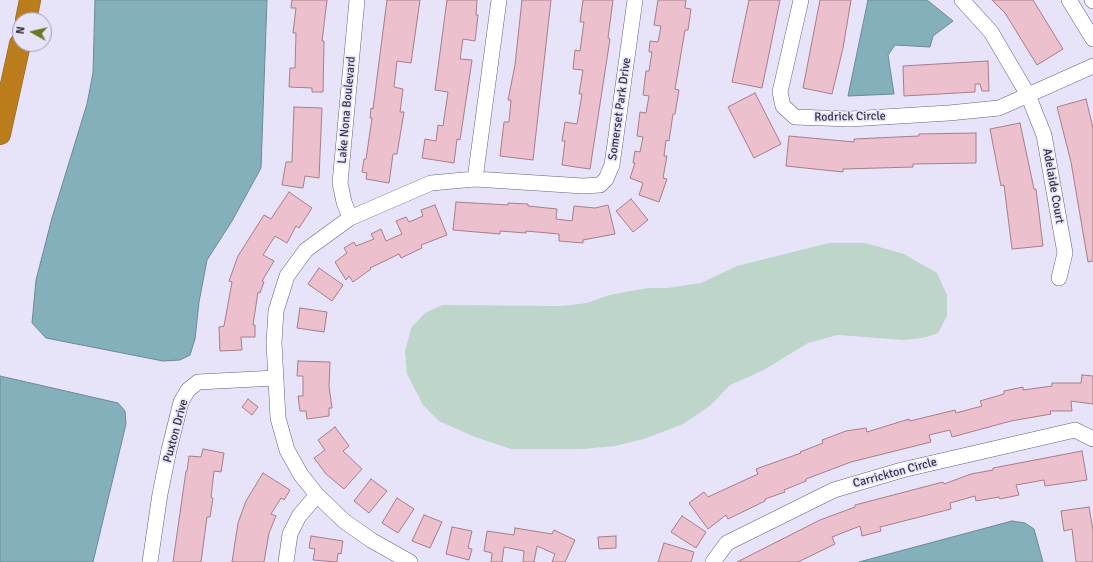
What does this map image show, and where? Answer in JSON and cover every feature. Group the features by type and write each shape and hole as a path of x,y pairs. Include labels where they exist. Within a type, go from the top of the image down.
{"highway":[{"path":"28,12 30,0"},
{"path":"0,134 18,52"}],"street":[{"name":"Lake Nona Boulevard","path":"350,218 344,202 340,183 357,0"},
{"path":"475,179 499,0"},
{"name":"Somerset Park Drive","path":"410,562 372,540 344,521 317,495 301,475 287,450 278,418 274,343 276,311 287,276 306,250 350,218 431,183 475,179 582,186 600,185 606,179 612,165 636,0"},
{"name":"Rodrick Circle","path":"801,0 780,92 783,106 795,117 850,119 948,113 999,108 1093,66"},
{"path":"962,0 991,32 1028,95"},
{"path":"1070,0 1093,39"},
{"name":"Adelaide Court","path":"1028,95 1044,135 1065,253 1059,278"},
{"name":"Puxton Drive","path":"150,562 160,494 169,450 181,402 188,390 198,382 276,378"},
{"name":"Carrickton Circle","path":"713,562 727,543 834,490 902,470 1076,430 1093,439"},
{"path":"286,562 290,534 299,516 317,495"}],"shaded area":[{"path":"95,0 267,0 261,168 232,221 207,260 199,302 195,339 190,355 180,360 163,361 46,338 32,323 36,280 52,218 87,104 93,73"},
{"path":"868,0 927,0 953,21 933,36 930,47 895,45 888,55 894,94 848,96"},
{"path":"829,243 865,243 904,254 937,273 947,295 947,316 938,333 923,338 904,340 838,335 808,343 762,371 730,385 711,405 683,424 644,439 615,446 582,449 511,449 475,437 439,421 423,405 407,374 405,352 411,328 425,313 442,305 562,306 587,303 609,295 648,288 667,288 701,283 737,266"},
{"path":"0,376 118,403 125,411 126,424 93,562 0,562"},
{"path":"1012,521 1025,523 1034,529 1043,562 859,562"}],"building":[{"path":"292,0 327,0 322,41 324,41 323,92 312,92 312,88 289,87 290,68 295,68 296,33 293,33 296,8 291,8"},
{"path":"387,0 420,0 411,63 397,61 394,87 403,89 400,112 404,112 397,154 393,154 389,183 366,179 367,173 362,172 364,159 366,159 372,118 370,118 371,108 373,109"},
{"path":"447,0 477,0 476,15 478,15 475,41 463,39 460,59 472,60 460,140 457,139 454,163 422,158 425,139 436,141 438,125 443,126 448,92 435,90"},
{"path":"522,0 551,0 533,160 500,156 504,122 509,122 511,100 508,100 515,65"},
{"path":"583,0 613,0 608,38 610,39 590,169 562,165 565,141 562,141 565,122 577,124 582,94 579,94 583,70 573,69 575,50 580,51 584,22 580,22"},
{"path":"658,0 686,0 685,8 691,9 688,30 685,30 675,89 679,90 675,114 673,114 669,141 666,140 664,156 667,156 663,178 667,179 659,202 639,195 643,183 630,178 635,163 633,163 635,151 640,152 643,137 637,136 640,112 646,113 649,96 643,95 646,71 649,71 652,52 649,52 650,41 658,42 661,26 654,25"},
{"path":"749,0 780,0 762,88 732,82"},
{"path":"820,0 851,0 843,48 832,94 803,88"},
{"path":"992,0 1033,0 1063,49 1037,65 1005,13"},
{"path":"988,61 989,91 982,91 980,84 975,84 975,92 904,96 903,66"},
{"path":"755,93 781,144 754,158 728,107"},
{"path":"1086,99 1093,128 1093,261 1088,262 1071,162 1057,107"},
{"path":"294,107 322,108 319,178 305,176 303,188 282,185 286,162 292,162"},
{"path":"1020,123 1034,189 1036,189 1043,246 1012,249 1004,185 1001,186 990,129"},
{"path":"976,133 976,163 913,164 913,167 843,169 843,172 786,166 789,136 854,142 854,139 919,136 919,134"},
{"path":"289,192 312,208 299,228 296,226 287,243 275,236 263,255 274,261 262,281 264,282 260,293 258,292 253,325 255,325 255,337 241,337 242,350 220,351 219,327 224,326 232,282 229,281 238,256 264,215 271,219"},
{"path":"631,199 648,220 633,232 616,211"},
{"path":"456,202 508,205 508,203 528,204 528,206 557,209 556,219 572,221 574,206 595,208 608,205 615,234 583,240 583,243 559,241 559,234 526,231 526,233 500,231 500,234 453,230"},
{"path":"435,205 447,235 421,245 422,248 401,258 399,254 370,268 371,269 353,282 349,276 346,280 335,262 347,253 344,248 354,242 356,246 374,239 371,234 381,229 386,241 402,234 396,221 406,217 409,222 423,216 421,210"},
{"path":"319,268 343,285 332,301 308,284"},
{"path":"300,308 327,312 324,332 297,328"},
{"path":"298,361 330,362 329,386 332,408 329,408 329,416 307,419 306,411 300,411 298,396 303,396 303,376 297,376"},
{"path":"1082,375 1093,376 1093,404 1071,401 1072,411 1050,411 1051,414 1011,421 952,437 950,430 929,435 931,442 851,462 806,479 806,481 784,490 785,492 765,499 765,501 728,519 726,515 708,529 689,503 704,492 708,497 758,474 756,469 801,453 800,452 823,443 822,440 846,431 866,428 867,432 909,419 910,421 955,410 956,413 982,406 980,401 1004,394 1004,391 1023,387 1023,390 1052,386 1052,383 1081,383"},
{"path":"248,399 258,407 252,415 242,407"},
{"path":"335,427 349,446 343,451 362,469 344,489 326,474 314,458 325,450 318,440"},
{"path":"203,449 224,453 221,472 214,471 211,497 213,498 210,517 207,517 201,562 173,562 189,456 201,457"},
{"path":"1082,451 1087,480 1045,486 1044,480 1016,485 1019,495 1000,499 999,497 976,501 975,496 950,503 951,509 880,527 881,531 862,536 860,526 832,537 835,544 798,562 737,562 820,520 855,507 855,505 943,482 944,484 971,474 993,470 993,468"},
{"path":"263,473 290,490 284,500 281,498 271,514 276,516 269,533 264,562 232,562 238,523 246,501"},
{"path":"371,479 387,491 369,513 354,501"},
{"path":"397,498 414,509 398,533 382,523"},
{"path":"1089,507 1093,530 1093,562 1076,562 1072,529 1064,531 1061,511"},
{"path":"424,515 442,522 430,548 412,541"},
{"path":"682,516 706,532 696,548 671,532"},
{"path":"452,527 472,531 468,548 472,549 469,560 446,554"},
{"path":"515,528 552,534 554,530 575,540 565,562 552,562 555,554 537,546 534,562 523,562 524,551 504,547 502,562 491,562 492,553 484,551 487,531 514,535"},
{"path":"311,536 343,541 341,554 338,553 337,562 313,560 315,549 309,548"},
{"path":"616,536 616,548 599,549 598,537"},
{"path":"664,543 694,552 691,562 658,562"}]}
